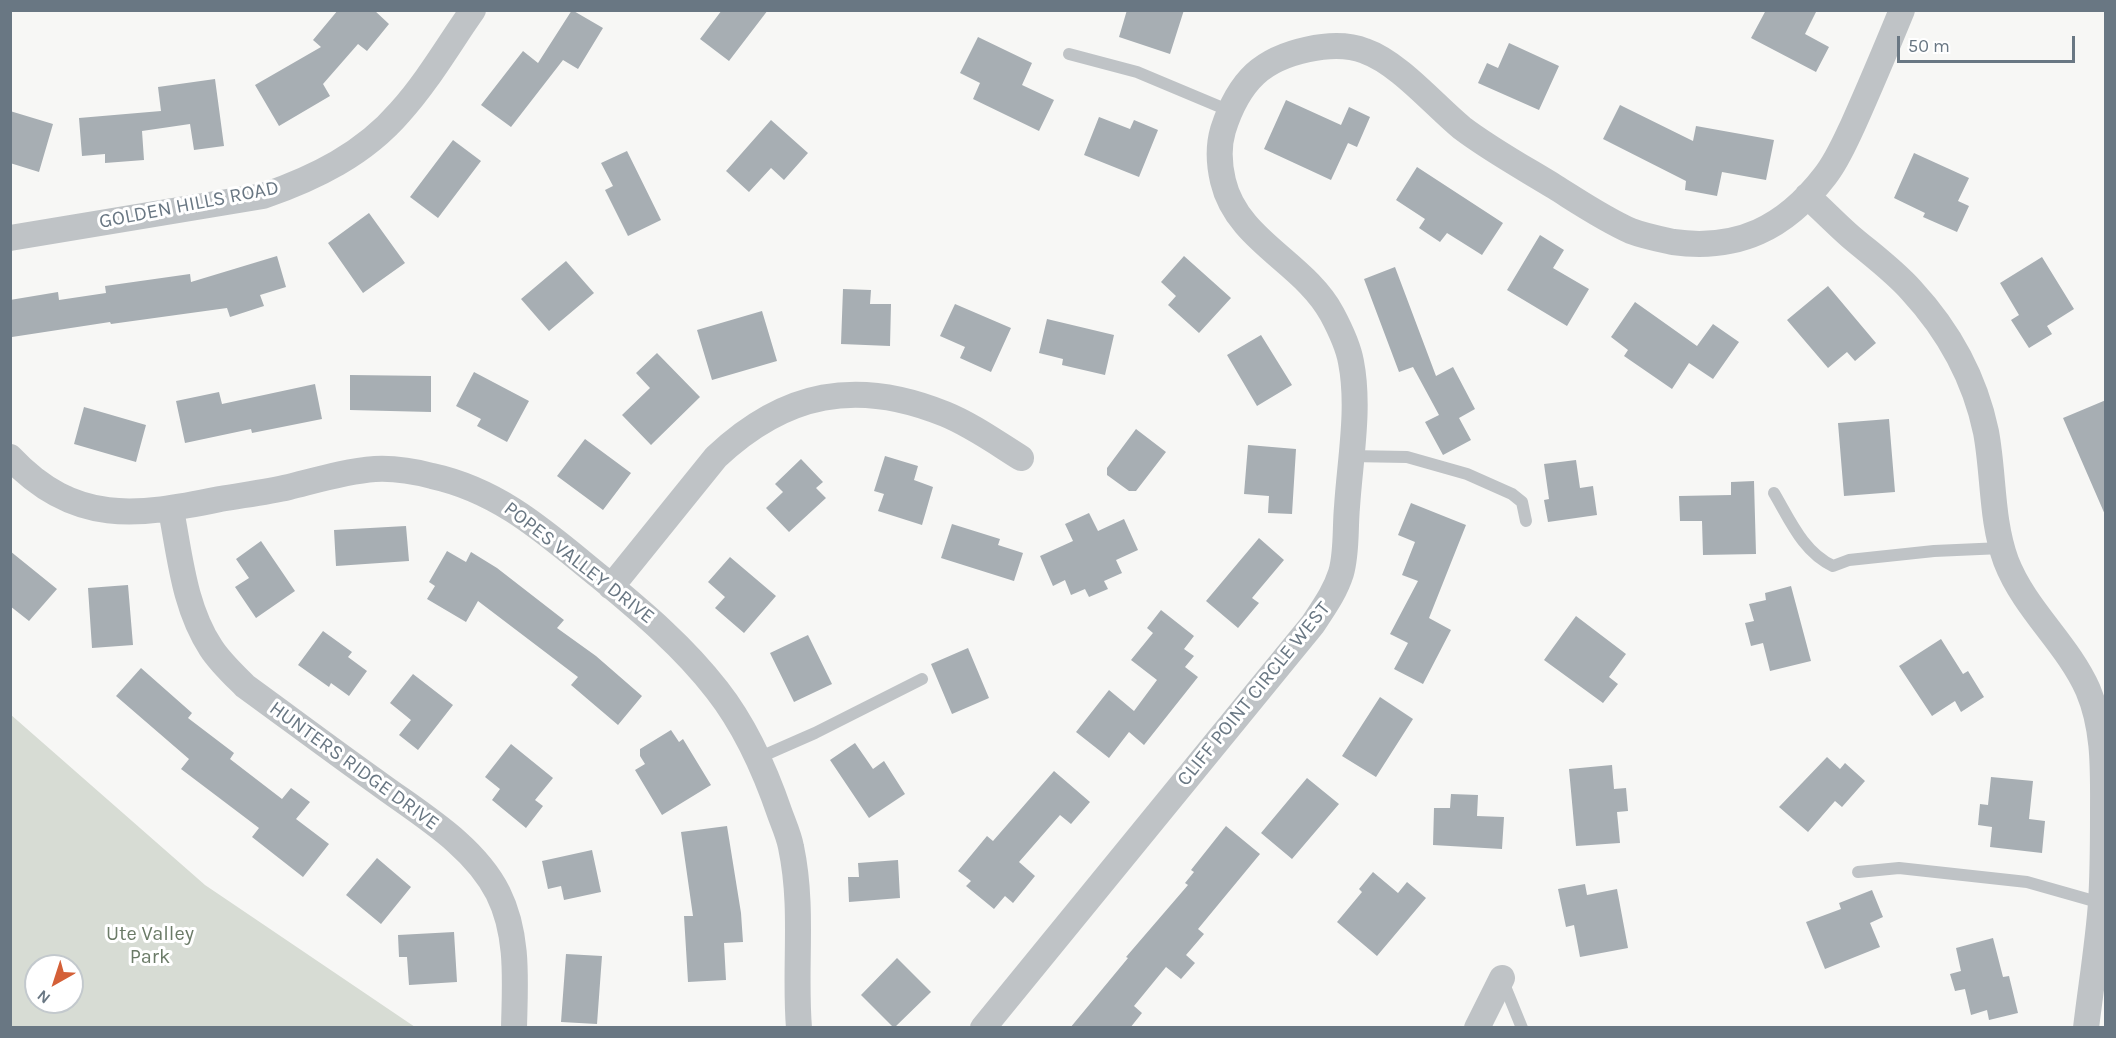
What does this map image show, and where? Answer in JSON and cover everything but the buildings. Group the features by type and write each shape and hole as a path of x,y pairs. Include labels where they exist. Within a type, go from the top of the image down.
{"street":[{"name":"GOLDEN HILLS ROAD","path":"10,238 263,196 319,174 358,150 400,113 473,10"},
{"name":"CLIFF POINT CIRCLE WEST","path":"983,1028 1306,632 1332,596 1342,569 1354,387 1351,360 1330,310 1309,283 1257,238 1239,217 1226,193 1219,167 1220,140 1230,111 1239,94 1256,73 1280,58 1306,49 1334,46 1364,50 1387,62 1453,120 1493,150 1631,231 1658,239 1693,244 1722,244 1767,229 1808,196 1826,175 1841,150 1902,10"},
{"path":"1808,196 1910,289 1948,337 1965,370 1986,432 1998,538 2019,590 2070,657 2101,714 2103,771 2101,903 2086,1028"},
{"path":"611,587 723,450 760,422 808,400 834,395 864,394 901,400 946,415 1021,458"},
{"name":"POPES VALLEY DRIVE","path":"10,457 39,483 61,497 107,512 171,510 283,488 344,473 374,469 401,469 450,480 482,492 531,521 664,631 694,662 737,718 770,785 791,846 799,909 797,1007 799,1028"},
{"name":"HUNTERS RIDGE DRIVE","path":"171,510 191,606 199,628 211,649 228,669 245,686 448,835 484,871 498,893 512,939 515,966 514,1028"},
{"path":"1477,1028 1502,978"}],"lane":[{"path":"1070,54 1137,72 1230,111"},
{"path":"1350,456 1407,457 1467,474 1512,494 1522,502 1526,521"},
{"path":"1774,493 1808,549 1833,566 1849,560 1913,553 2002,548"},
{"path":"758,758 824,728 922,678"},
{"path":"1858,872 1899,868 2027,882 2101,903"},
{"path":"1502,978 1522,1028"}],"green space":[{"name":"Ute Valley Park","path":"10,714 205,885 415,1027 11,1027"}]}
